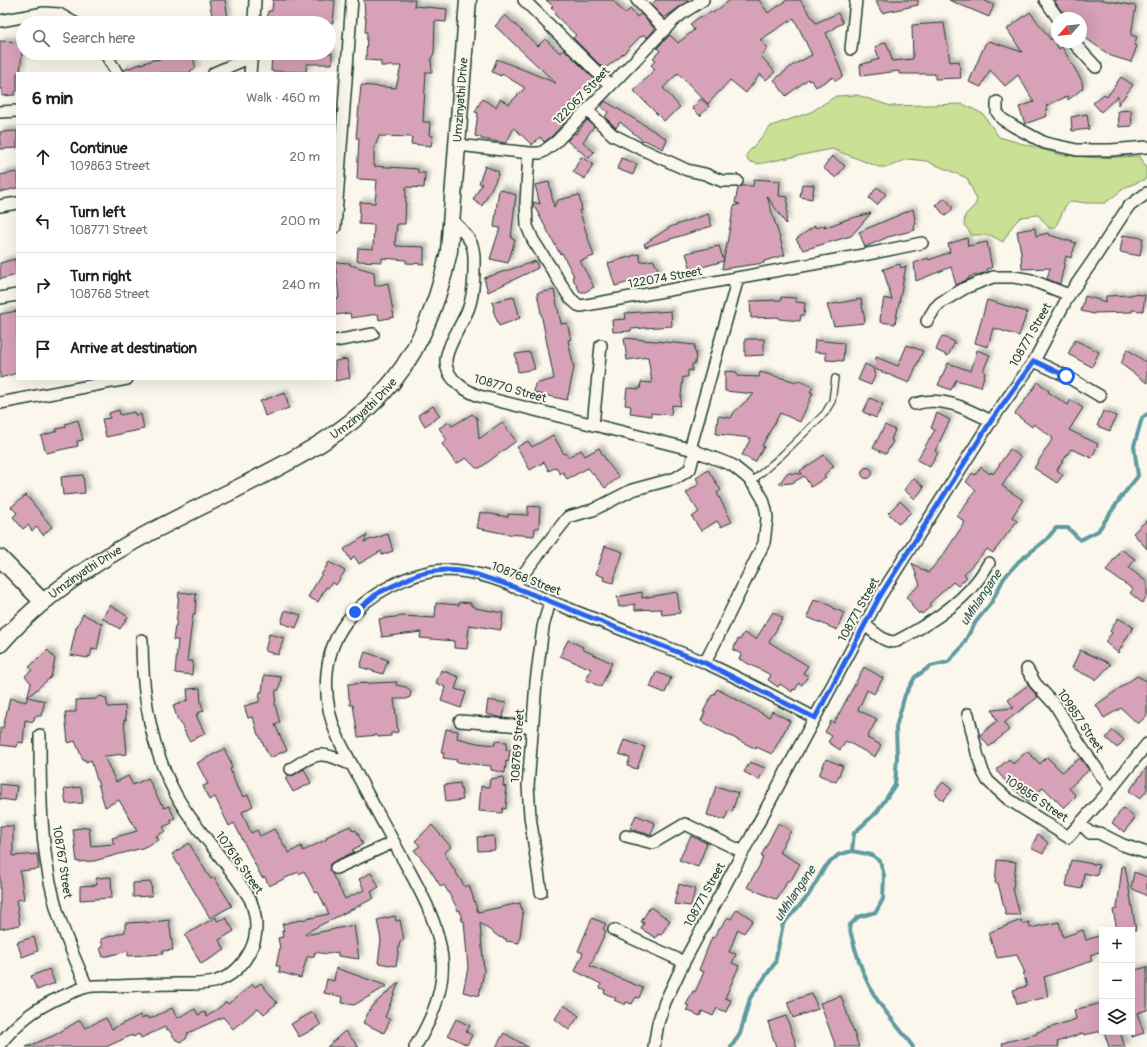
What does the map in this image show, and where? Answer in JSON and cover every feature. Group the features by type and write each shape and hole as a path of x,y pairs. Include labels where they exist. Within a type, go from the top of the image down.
{"street":[{"path":"254,16 255,0"},
{"path":"336,214 352,0"},
{"name":"Umzinyathi Drive","path":"0,644 43,602 81,573 110,554 290,461 335,434 364,412 382,394 397,375 431,318 443,281 449,251 468,0"},
{"path":"524,0 610,85"},
{"path":"637,0 665,29"},
{"name":"122067 Street","path":"458,145 529,153 540,153 548,149 665,29 679,16 703,0"},
{"path":"851,49 853,16 856,0"},
{"path":"1046,0 1054,12"},
{"path":"28,16 44,13 59,14 63,16"},
{"path":"0,21 16,18"},
{"path":"1079,48 1096,67"},
{"path":"109,60 116,72"},
{"path":"216,72 241,60"},
{"path":"250,72 251,60"},
{"path":"997,102 997,112 1002,119 1045,143 1077,150 1111,150 1147,147"},
{"path":"586,110 613,135 635,146 687,170 705,174 722,181 737,181"},
{"path":"0,112 16,111"},
{"name":"122074 Street","path":"529,153 525,215 529,233 570,298 578,305 588,306 922,243"},
{"name":"108771 Street","path":"654,1047 658,1023 665,1002 684,962 880,596 991,421 1034,361 1069,295 1128,207 1147,193"},
{"path":"0,206 16,203"},
{"name":"108770 Street","path":"452,220 467,236 472,244 474,273 470,304 447,356 447,366 456,382 465,390 479,396 692,450 732,465 740,470 752,482 763,499 767,518 766,535 762,550 705,663"},
{"path":"926,321 940,303 964,288 993,278 1014,277 1031,280 1069,295"},
{"path":"514,587 568,517 593,510 632,490 676,478 690,469 692,450 738,278"},
{"path":"0,298 16,295"},
{"path":"336,341 373,334"},
{"path":"593,425 601,345"},
{"path":"1034,361 1066,376 1100,396"},
{"path":"0,403 122,380"},
{"path":"915,404 929,401 949,403 966,408 991,421"},
{"path":"0,558 43,602"},
{"path":"865,625 887,641 893,643 932,620 957,601 977,582 989,563"},
{"name":"108768 Street","path":"415,1047 426,1028 440,988 442,960 440,944 432,916 340,742 330,718 327,696 326,680 332,651 341,630 349,618 362,605 378,593 400,582 427,572 445,570 460,571 478,575 514,587 705,663 815,718"},
{"name":"108769 Street","path":"541,892 530,816 528,786 536,682 543,627 550,602"},
{"name":"107616 Street","path":"0,1044 21,1021 37,1009 56,999 87,987 147,984 202,984 217,982 235,972 241,966 249,953 255,938 256,916 250,899 180,802 157,751 145,697 142,667 142,640"},
{"name":"109857 Street","path":"1027,669 1035,683 1056,706 1083,750 1111,789"},
{"name":"109856 Street","path":"968,714 981,766 988,781 1008,799 1068,837 1080,823"},
{"path":"460,721 532,727"},
{"name":"108767 Street","path":"40,735 41,796 45,853 50,880 56,908 87,987"},
{"path":"1147,744 1111,789 1080,823 1090,833 1099,833 1123,845 1147,853"},
{"path":"291,769 308,758 325,754 352,765"},
{"path":"626,836 653,843 685,824 743,852"},
{"path":"336,868 394,842"},
{"path":"614,930 684,962"}],"lane":[{"path":"752,482 825,413 832,401 835,378"}],"green space":[{"path":"857,95 891,106 963,104 983,114 999,137 1062,155 1098,158 1140,156 1146,167 1146,179 1126,187 1105,203 1072,201 1066,205 1055,228 1049,228 1038,215 1021,217 1013,225 1003,242 990,235 972,235 964,225 965,215 975,205 977,200 967,178 926,161 908,159 888,167 879,167 832,149 758,164 748,161 746,155 771,126 811,112 836,96"}],"building":[{"path":"209,0 225,0 228,16 212,16"},
{"path":"273,0 335,0 334,16 268,16 268,11 272,11"},
{"path":"364,0 415,0 414,6 447,9 446,22 435,21 434,53 431,59 432,72 426,72 423,122 430,122 429,135 433,136 431,146 411,144 412,137 379,136 374,149 374,166 418,169 418,173 425,173 424,188 406,187 405,224 397,224 395,244 396,246 424,247 424,264 406,263 406,260 382,258 382,262 357,261 358,248 373,249 374,225 359,224 360,202 375,203 377,180 357,179 359,138 356,138 361,85 396,88 401,66 381,66 381,61 366,60 367,32 365,32 366,18"},
{"path":"546,0 613,0 625,14 630,9 637,17 641,14 655,29 647,38 644,35 642,37 641,36 620,57 604,69 573,38 576,35 555,15 556,13 551,8 553,6"},
{"path":"656,0 689,0 664,18 651,5"},
{"path":"730,0 759,0 768,13 787,0 800,0 816,23 838,13 843,23 826,33 843,76 836,81 833,77 816,87 811,80 809,81 808,79 786,96 774,80 793,65 812,55 794,18 760,40 768,48 761,56 775,72 766,80 760,74 746,93 730,80 708,104 678,73 663,88 680,107 664,121 634,91 655,69 651,65 656,60 653,58 660,51 657,48 670,35 678,43 694,30 690,24 701,16 702,18 711,11 713,13"},
{"path":"875,0 918,0 918,5 882,13"},
{"path":"949,0 983,0 994,5 989,17"},
{"path":"1054,0 1103,0 1136,6 1131,35 1137,37 1134,45 1137,46 1131,62 1111,56 1087,39 1087,12 1063,12"},
{"path":"1030,12 1051,40 1051,48 1063,48 1082,81 1083,88 1068,100 1068,96 1046,106 1048,110 1045,110 1047,116 1025,124 1019,107 1034,102 1018,75 1005,86 990,70 981,87 969,82 985,44 989,41 1022,52 1007,29"},
{"path":"505,15 538,46 545,39 560,53 564,49 596,81 587,91 585,89 557,116 564,123 544,142 540,137 532,145 514,128 506,143 481,139 481,137 475,136 478,113 475,112 482,99 496,107 500,99 509,104 525,88 502,74 501,76 492,72 497,59 556,83 495,26"},
{"path":"944,23 950,62 959,61 961,78 935,79 935,74 899,74 899,71 861,76 860,65 879,59 875,47 886,42 892,61 913,59 912,25"},
{"path":"0,41 16,42 16,60 21,60 20,72 16,72 15,95 2,96 2,88 0,89"},
{"path":"153,60 194,60 196,68 190,72 124,72 123,70"},
{"path":"272,60 332,60 332,64 307,64 306,72 271,71"},
{"path":"1121,77 1133,85 1118,105 1118,96 1101,112 1093,103 1104,94 1107,97"},
{"path":"701,99 709,106 700,116 692,108"},
{"path":"605,101 667,139 663,149 644,140 643,141 620,122 616,128 605,117 608,112 601,107"},
{"path":"1131,110 1132,126 1119,127 1118,111"},
{"path":"1087,114 1089,129 1072,131 1071,117"},
{"path":"587,120 594,126 583,142 594,152 589,158 567,141 574,133 576,134"},
{"path":"16,131 16,148 0,149 0,132"},
{"path":"832,156 845,166 836,178 823,168"},
{"path":"581,157 593,164 585,179 573,172"},
{"path":"621,158 637,164 633,175 617,169"},
{"path":"485,166 499,172 482,206 473,200 482,184 479,183"},
{"path":"16,172 16,188 0,192 0,175"},
{"path":"754,179 780,181 779,196 788,197 786,224 767,196 785,255 764,261 764,263 722,269 734,206 740,204 735,203 738,188 742,186 753,186"},
{"path":"549,182 554,207 558,200 579,195 582,210 579,210 594,256 580,261 594,287 585,292 580,292 572,277 574,276 562,253 560,254 533,204 533,202 540,204 535,185"},
{"path":"802,184 814,185 812,199 800,197"},
{"path":"877,187 886,194 877,205 869,198"},
{"path":"499,189 516,195 511,238 515,240 508,263 490,259 500,228 494,227"},
{"path":"945,198 952,207 952,211 945,216 936,205"},
{"path":"913,209 916,224 914,225 915,230 888,237 865,247 859,232"},
{"path":"871,213 851,236 803,250 796,239 815,226 816,228 826,225 824,228 845,220"},
{"path":"708,214 712,226 645,247 644,244 670,227"},
{"path":"1035,228 1036,236 1048,233 1049,235 1076,243 1071,258 1066,256 1060,284 1047,279 1050,268 1022,269 1017,231"},
{"path":"1123,235 1143,238 1140,256 1120,252"},
{"path":"967,238 968,246 987,242 992,268 987,269 988,272 969,277 969,279 956,285 951,267 916,281 914,263 928,258 929,260 950,252 948,244"},
{"path":"719,246 724,261 691,270 686,253"},
{"path":"639,254 641,262 653,260 660,272 655,276 642,281 641,279 615,286 608,263"},
{"path":"15,259 16,275 0,279 0,263"},
{"path":"536,261 538,268 488,292 484,278"},
{"path":"336,262 350,263 350,265 374,272 375,286 388,283 394,317 379,320 378,314 351,318 350,313 336,315 336,299 339,298"},
{"path":"900,264 901,268 906,266 895,324 880,322 884,298 892,300 883,269"},
{"path":"554,290 561,324 567,323 571,339 568,340 574,368 567,400 534,393 535,384 554,379 537,293"},
{"path":"1131,294 1145,295 1143,311 1132,310 1132,312 1094,314 1081,311 1085,296 1106,302 1106,296"},
{"path":"514,297 520,318 499,326 493,310 492,302"},
{"path":"781,297 796,298 796,302 805,303 804,315 801,315 800,321 779,319 779,317 751,318 750,301 781,300"},
{"path":"861,299 865,321 864,323 834,326 827,305"},
{"path":"987,300 1027,312 1019,336 993,328 988,347 975,343"},
{"path":"16,311 16,373 0,378 0,314"},
{"path":"671,311 672,326 613,332 612,320 626,319 625,313"},
{"path":"942,336 955,342 948,356 936,350"},
{"path":"624,338 695,345 695,364 692,364 692,371 688,370 688,377 683,377 680,406 672,405 671,415 651,413 651,416 630,413 631,406 625,405 627,388 640,389 641,382 652,383 648,357 627,360"},
{"path":"745,339 764,339 764,355 745,356"},
{"path":"815,340 844,343 843,361 826,360 826,353 814,352"},
{"path":"1075,340 1099,352 1092,367 1068,354"},
{"path":"907,345 923,351 909,383 875,369 876,357 898,366"},
{"path":"1127,349 1147,363 1147,383 1121,364"},
{"path":"977,350 990,355 983,371 985,372 981,387 956,380 951,390 938,385 948,363 971,371"},
{"path":"530,352 535,369 518,372 515,354"},
{"path":"347,359 350,378 335,381 336,361"},
{"path":"865,364 873,368 875,376 871,385 858,380"},
{"path":"725,371 737,372 737,376 759,377 760,372 797,382 797,380 813,387 810,392 813,393 800,422 780,413 755,462 742,455 751,438 716,434 718,416 731,418 734,412 754,394 725,391"},
{"path":"1038,382 1049,391 1048,392 1068,405 1071,400 1083,408 1069,430 1098,444 1092,458 1071,449 1057,470 1063,475 1057,483 1034,468 1053,438 1034,424 1032,427 1015,414"},
{"path":"285,393 289,408 265,416 260,401"},
{"path":"870,398 883,404 876,418 863,412"},
{"path":"433,406 440,416 425,426 418,415"},
{"path":"119,410 120,415 134,412 135,415 141,414 144,429 106,437 102,419 110,418 109,413"},
{"path":"1103,411 1116,416 1110,431 1097,426"},
{"path":"937,413 950,420 935,451 938,453 930,467 917,460 935,430 931,428"},
{"path":"472,414 477,418 479,439 502,422 516,441 480,468 476,468 466,458 456,464 442,444 447,440 439,428 449,422 452,426"},
{"path":"78,420 83,440 77,441 78,446 46,453 41,436 57,431 56,429 66,427 65,424"},
{"path":"885,425 895,430 891,440 893,441 886,454 873,448"},
{"path":"553,435 564,454 566,453 568,457 581,450 585,456 599,448 607,462 619,477 605,488 588,468 567,479 563,472 560,474 556,467 549,471 544,462 530,470 517,447 528,441 532,447"},
{"path":"1010,449 1021,457 1002,486 1023,500 1012,517 1017,521 993,553 987,549 964,574 967,577 958,586 953,582 929,604 931,606 922,614 920,612 919,614 906,597 920,585 912,563 928,573 944,554 965,522 957,516 976,490 966,482 972,473 975,475 981,467 990,474 991,472 993,474"},
{"path":"824,455 834,466 824,475 826,477 811,487 804,476 792,483 779,484 787,473 802,474 800,471"},
{"path":"867,467 871,469 873,473 871,477 867,479 863,477 861,473 863,469"},
{"path":"708,470 721,490 717,493 732,522 721,527 717,521 701,531 692,517 699,512 686,493 699,484 696,478"},
{"path":"83,475 85,493 63,495 61,477"},
{"path":"913,478 924,487 915,499 904,490"},
{"path":"26,495 52,527 43,535 37,527 32,531 28,525 23,529 13,517 17,513 11,507"},
{"path":"900,501 911,512 899,524 888,513"},
{"path":"528,506 540,507 539,528 535,528 534,536 507,534 477,528 480,512 508,517 508,514 528,515"},
{"path":"1147,520 1147,549 1133,533"},
{"path":"388,534 393,551 382,555 381,551 359,564 354,556 351,561 344,549 367,535 364,542"},
{"path":"605,546 623,552 613,583 603,580 604,577 596,574"},
{"path":"1121,549 1135,559 1129,568 1147,582 1147,596 1142,603 1130,593 1133,589 1106,571"},
{"path":"329,562 345,571 336,585 332,582 328,588 326,587 318,602 308,597"},
{"path":"179,592 196,594 195,614 193,614 187,661 193,661 192,675 175,673 178,640 173,640 176,626"},
{"path":"642,592 642,598 677,592 680,613 662,615 661,609 635,610 635,604 619,607 617,597"},
{"path":"814,600 819,602 819,600 844,613 837,630 807,617"},
{"path":"459,602 471,603 471,606 475,606 475,608 503,613 501,630 469,625 467,649 454,648 454,641 420,638 421,632 382,637 379,619 402,616 435,618 436,603 459,605"},
{"path":"110,605 128,617 120,629 102,618"},
{"path":"285,610 301,615 296,628 281,623"},
{"path":"773,612 783,618 769,642 808,666 803,673 808,676 802,685 799,683 792,692 780,684 778,687 768,680 771,675 739,659 742,654 733,650 738,639 740,640 744,633 756,639"},
{"path":"83,614 102,624 97,650 92,649 90,657 88,656 88,658 70,655 76,628"},
{"path":"1118,618 1133,627 1118,653 1105,642 1112,633 1110,631"},
{"path":"269,634 284,638 278,655 265,651"},
{"path":"568,640 583,647 582,649 612,663 601,687 586,680 591,669 560,656"},
{"path":"48,650 55,659 51,677 28,697 45,701 41,716 35,716 33,722 25,720 23,743 18,742 17,747 0,745 0,728 3,728 10,698 26,702 31,683 25,676 32,670 29,667"},
{"path":"1080,650 1111,664 1096,680 1072,668"},
{"path":"365,652 388,660 383,674 360,667"},
{"path":"864,667 883,678 874,694 867,690 858,710 877,719 867,738 881,745 875,757 846,741 840,750 828,742 832,736 825,732 831,721 834,723"},
{"path":"441,670 459,677 455,689 466,692 461,708 441,701 445,687 436,683"},
{"path":"656,672 671,678 665,693 650,687"},
{"path":"264,675 281,677 279,690 276,690 275,705 280,723 275,725 287,750 270,758 258,735 253,717 248,718 244,706 259,702"},
{"path":"1137,676 1147,681 1147,715 1138,724 1121,708 1104,718 1096,705"},
{"path":"397,682 396,685 406,687 411,691 410,697 407,699 394,699 398,732 391,733 391,736 378,737 377,735 358,737 353,705 350,705 348,684"},
{"path":"1028,685 1038,697 1004,723 1009,730 989,747 980,735 997,721 992,710 1014,708 1008,700"},
{"path":"200,688 201,703 204,711 197,713 198,715 196,715 205,734 189,741 179,720 178,721 173,705 188,700 187,689"},
{"path":"717,689 769,717 772,711 790,721 772,754 756,747 756,749 701,721 705,712 703,712"},
{"path":"100,696 106,698 108,707 125,706 126,720 124,720 127,754 104,756 116,782 128,776 133,785 148,778 161,804 162,803 164,808 169,806 175,818 170,820 172,823 163,827 166,831 156,836 159,840 142,848 94,861 77,862 73,829 89,827 91,846 114,844 112,838 137,831 119,800 105,807 91,760 86,762 86,760 83,760 75,741 68,743 65,712 76,712 76,700 96,699"},
{"path":"488,700 506,703 503,718 486,714"},
{"path":"446,729 458,731 457,738 477,743 495,745 495,741 507,742 506,750 510,750 508,762 506,761 505,773 491,770 491,766 456,762 457,760 443,758 444,753 441,753"},
{"path":"1113,730 1124,740 1117,748 1106,738"},
{"path":"624,740 645,747 637,769 627,766 630,758 619,754"},
{"path":"224,749 231,762 232,768 230,769 238,790 239,789 243,797 248,795 253,806 242,812 251,833 257,830 260,836 274,829 289,853 301,846 303,851 327,839 326,837 350,826 353,831 356,830 363,844 352,850 354,852 330,864 330,870 345,899 364,890 359,879 371,873 379,887 371,892 374,898 305,933 306,935 354,925 359,959 338,956 338,952 327,954 315,952 314,956 307,957 301,978 279,972 280,966 276,966 280,948 278,938 283,937 282,931 284,931 282,924 329,914 318,892 315,893 304,871 299,874 298,872 269,886 265,877 262,878 234,823 229,826 215,797 209,800 203,786 208,784 197,763"},
{"path":"1027,751 1040,764 1047,757 1062,772 1080,758 1089,770 1069,788 1076,796 1064,808 1043,787 1030,803 1007,783 996,770 1009,759 1013,764"},
{"path":"826,759 843,766 836,782 819,775"},
{"path":"750,762 765,768 759,780 744,772"},
{"path":"1147,767 1147,790 1140,799 1129,791"},
{"path":"304,769 311,783 293,792 285,778"},
{"path":"504,777 503,786 506,787 505,794 507,794 506,809 503,808 502,813 479,811 481,786 489,787 490,779"},
{"path":"943,782 952,790 943,801 934,792"},
{"path":"460,783 463,800 446,802 444,785"},
{"path":"0,784 17,786 15,801 0,799"},
{"path":"716,786 738,793 732,812 728,811 725,820 707,815"},
{"path":"81,787 83,803 66,804 64,789"},
{"path":"1123,808 1135,818 1124,832 1112,823"},
{"path":"636,815 655,823 651,835 630,829"},
{"path":"778,823 791,831 779,852 800,864 790,882 788,880 777,900 747,887 760,865 763,857 761,856"},
{"path":"432,825 451,847 444,853 465,887 469,885 478,912 520,903 523,915 519,943 506,941 506,939 499,937 480,923 484,972 479,996 463,992 468,968 464,921 462,921 460,910 458,911 444,885 441,887 429,868 414,850 420,846 415,841"},
{"path":"0,826 13,826 13,856 37,854 39,869 20,871 24,899 16,900 20,925 0,929"},
{"path":"1038,834 1048,843 1043,854 1031,848"},
{"path":"494,836 495,850 478,851 477,837"},
{"path":"691,836 707,843 698,867 679,860"},
{"path":"189,843 208,875 211,879 214,877 232,906 210,918 172,854"},
{"path":"997,860 1016,862 1013,889 1020,915 1006,915 998,883 995,883"},
{"path":"1071,860 1099,865 1097,876 1084,873 1082,889 1066,886"},
{"path":"1122,866 1125,866 1136,930 1135,927 1116,927 1113,910 1117,909"},
{"path":"1134,872 1147,877 1147,896 1131,888"},
{"path":"111,877 112,898 80,900 80,886 97,885 96,878"},
{"path":"151,882 152,896 133,897 133,883"},
{"path":"679,884 695,889 691,906 674,904"},
{"path":"650,907 670,920 661,935 658,934 656,938 641,929 644,923 641,922"},
{"path":"737,909 753,920 744,933 738,929 729,952 736,954 732,963 739,966 725,998 731,1000 726,1012 717,1008 713,1016 702,1011 700,1016 686,1010 689,1006 686,1005 693,991 695,992 704,972 699,970 712,937 715,938 719,928 728,917 731,919"},
{"path":"395,916 396,921 400,920 404,940 400,941 396,966 378,963 381,940 377,920"},
{"path":"216,917 217,921 226,918 234,931 219,940 225,950 201,964 185,935"},
{"path":"592,918 606,924 603,929 606,931 590,966 643,988 639,998 636,997 632,1004 626,1002 625,1005 614,1000 616,998 604,993 605,990 600,988 601,984 575,971 583,953 578,951"},
{"path":"169,920 173,950 162,951 163,954 128,956 128,951 103,957 100,948 103,947 101,939 125,932 125,923 147,923"},
{"path":"1021,920 1022,924 1029,922 1030,928 1059,922 1063,937 1083,930 1086,940 1099,936 1099,952 1090,955 1092,961 1044,977 1048,997 1017,1004 1013,990 1027,986 1023,973 1025,973 1017,955 997,958 988,933"},
{"path":"34,937 38,951 22,957 17,942"},
{"path":"1147,967 1147,1010 1137,1013 1144,1033 1132,1037 1132,1035 1135,1035 1135,970"},
{"path":"336,968 387,986 354,1005 342,1003 343,997 324,993 327,979 334,981"},
{"path":"49,969 55,983 37,990 31,976"},
{"path":"399,982 385,1017 390,1020 384,1033 363,1023 371,1007"},
{"path":"261,983 277,1003 264,1014 258,1008 233,1029 223,1017 188,1033 186,1039 181,1042 176,1040 165,1027 141,1038 139,1034 133,1037 132,1035 106,1047 26,1047 53,1036 80,1020 85,1028 106,1018 112,1029 140,1015 141,1019 147,1016 149,1019 172,1008 177,1018 195,1009 198,1015 205,1012 207,1017 226,1002 228,1004 253,984 255,987"},
{"path":"812,994 818,1009 793,1018 787,1002"},
{"path":"841,996 859,1047 836,1047 820,1003"},
{"path":"1099,1004 1099,1032 1084,1035 1083,1033 1057,1042 1059,1047 1003,1047 1002,1043 1037,1034 1037,1032 1076,1019 1074,1010"},
{"path":"564,1005 579,1016 569,1030 555,1019"},
{"path":"313,1012 321,1025 299,1037 291,1024"},
{"path":"786,1016 797,1047 776,1047 768,1022"},
{"path":"456,1019 470,1026 466,1032 472,1035 467,1045 448,1035"},
{"path":"345,1031 359,1047 327,1047 338,1037"},
{"path":"504,1033 528,1047 496,1047"},
{"path":"1105,1035 1121,1035 1125,1047 1109,1047"}],"waterway":[{"name":"uMhlangane","path":"913,1047 882,1007 868,984 860,965 849,926 858,917 876,912 883,899 884,875 880,861 872,855 852,851 854,833 877,812 895,785 897,757 896,727 905,695 915,677 931,666 948,662 961,648 975,623 991,603 1004,578 1019,561 1046,540 1056,528 1068,528 1080,540 1098,531 1138,476 1134,446 1142,418 1147,414"},
{"name":"uMhlangane","path":"731,1047 740,1034 750,998 775,963 783,924 808,896 825,867 838,855 852,851"}],"route":[{"path":"355,612 378,593 416,575 445,570 460,571 478,575 497,580 705,663 815,718 880,596 991,421 1034,361 1066,376"}]}
